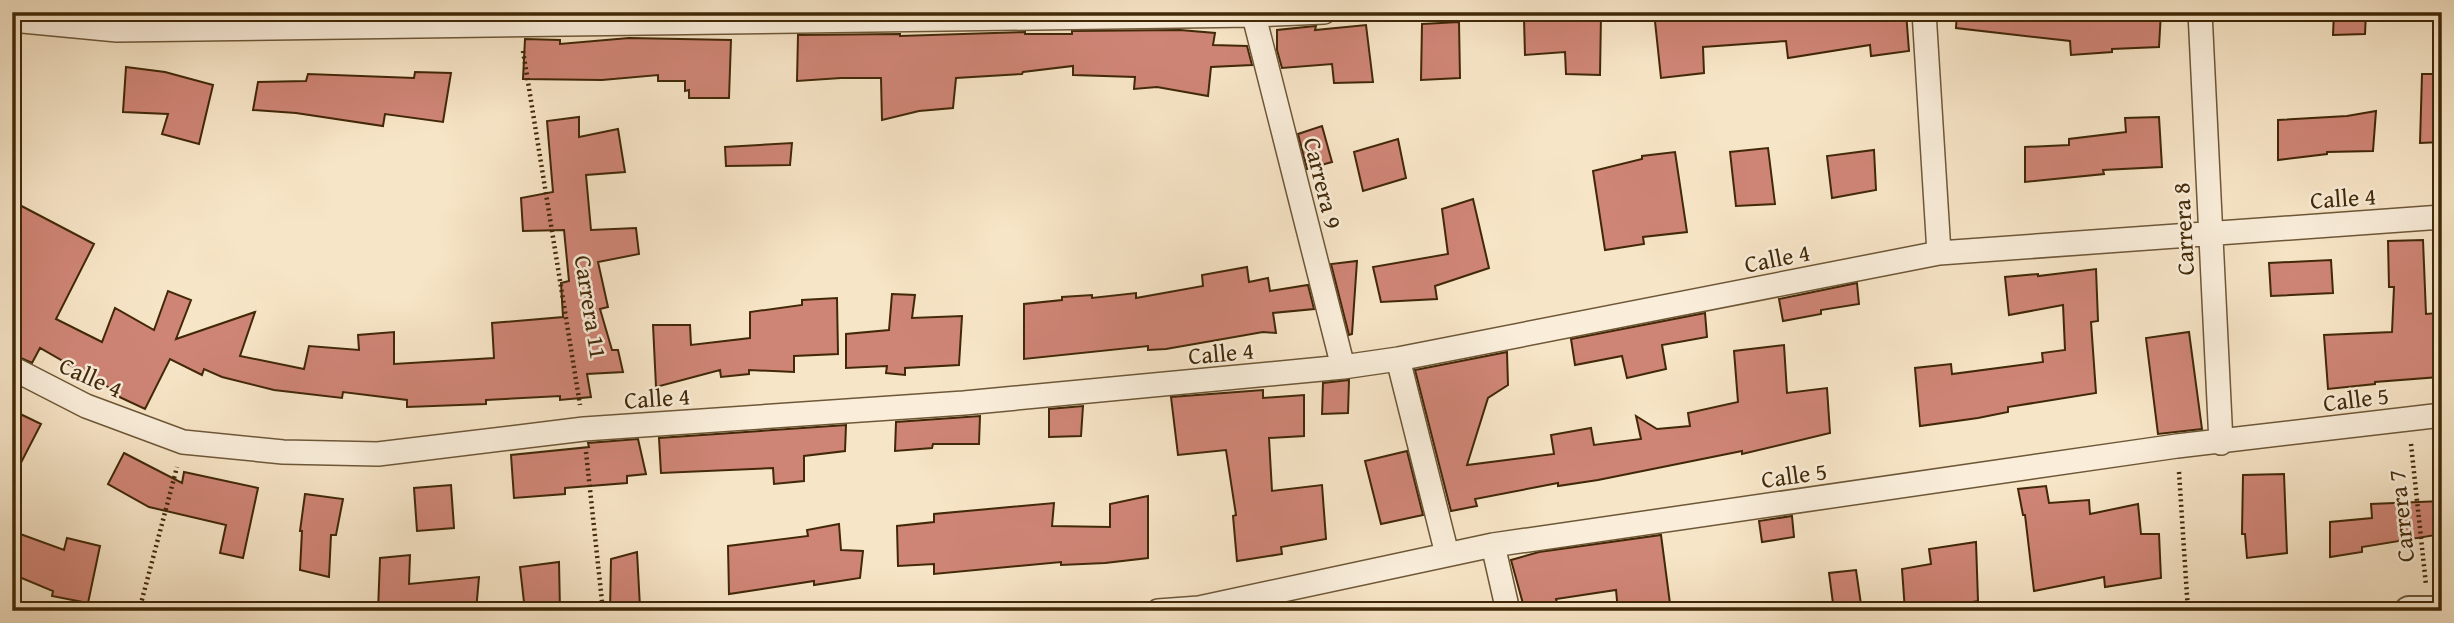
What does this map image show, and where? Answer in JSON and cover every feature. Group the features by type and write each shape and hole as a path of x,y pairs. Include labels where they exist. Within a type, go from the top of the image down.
{"street":[{"path":"12,20 117,30 519,19 1324,12"},
{"path":"1924,12 1939,253"},
{"name":"Carrera 8","path":"2200,12 2221,443"},
{"name":"Carrera 9","path":"1253,14 1343,367"},
{"name":"Calle 4","path":"13,371 86,406 183,442 283,452 378,454 584,429 964,403 1343,367 1398,359 1939,253 2442,217"},
{"path":"1398,359 1447,554"},
{"name":"Calle 5","path":"1158,611 1199,609 1493,545 2177,446 2221,443 2442,415"},
{"path":"1493,545 1508,611"}],"path":[{"name":"Carrera 11","path":"519,19 584,429 603,611"},
{"name":"Carrera 7","path":"2408,419 2426,610"},
{"path":"139,611 183,442"},
{"path":"2177,446 2188,611"}],"building":[{"path":"1654,12 1906,12 1909,51 1871,56 1870,45 1788,58 1786,41 1703,47 1704,73 1661,78"},
{"path":"1957,12 2161,12 2159,47 2112,49 2112,52 2071,55 2070,41 1956,28"},
{"path":"2334,12 2366,12 2365,34 2333,35"},
{"path":"1559,14 1559,17 1601,15 1600,75 1566,74 1565,52 1525,55 1524,19"},
{"path":"1459,22 1460,78 1421,80 1422,24"},
{"path":"1366,25 1373,82 1334,83 1332,64 1282,68 1277,50 1277,30 1316,26 1315,30"},
{"path":"1180,30 1215,33 1213,45 1247,46 1252,65 1211,67 1208,96 1157,87 1134,89 1135,77 1073,75 1073,66 1022,74 956,78 953,108 919,111 882,120 881,78 797,81 798,35 900,36 1025,32 1072,34 1072,31"},
{"path":"629,38 731,40 729,98 689,98 689,90 685,91 685,81 658,81 658,75 602,80 523,79 525,39 560,40 560,44"},
{"path":"126,67 165,72 213,85 199,144 162,134 168,114 123,112"},
{"path":"415,72 451,73 443,122 385,114 383,126 296,113 253,110 258,82 306,81 308,74 414,78"},
{"path":"2422,74 2442,74 2442,142 2420,143"},
{"path":"2376,111 2373,151 2327,152 2278,160 2278,120 2347,116"},
{"path":"579,117 579,137 618,129 625,172 586,175 591,230 636,228 639,254 598,262 608,307 600,309 612,350 618,350 623,372 587,374 591,397 560,400 560,396 486,400 486,404 407,407 407,400 343,392 342,398 274,390 222,377 204,369 202,375 170,359 145,409 113,394 115,391 40,348 32,363 12,354 12,201 94,244 56,319 102,342 115,308 154,330 168,291 191,300 176,339 255,312 240,356 304,369 309,346 359,350 358,335 394,332 394,364 494,358 492,323 563,317 561,283 569,281 564,230 523,231 521,198 553,192 547,121"},
{"path":"2159,117 2162,167 2103,170 2104,174 2025,182 2025,147 2069,145 2069,139 2126,132 2125,118"},
{"path":"1322,126 1332,162 1307,169 1298,134"},
{"path":"1398,139 1406,178 1363,191 1354,152"},
{"path":"792,143 790,165 726,166 725,147"},
{"path":"1768,148 1775,204 1736,206 1730,152"},
{"path":"1874,150 1876,190 1832,198 1827,156"},
{"path":"1675,152 1687,232 1643,237 1644,244 1605,250 1593,171 1642,159 1642,156"},
{"path":"1473,199 1489,268 1435,286 1437,299 1381,302 1373,267 1448,254 1442,209"},
{"path":"2423,240 2426,314 2438,313 2439,377 2328,389 2324,335 2392,332 2394,287 2389,287 2388,241"},
{"path":"2331,260 2333,293 2271,296 2269,263"},
{"path":"1357,261 1352,334 1349,335 1331,264"},
{"path":"1247,267 1249,282 1268,278 1270,291 1308,285 1314,309 1273,313 1276,333 1263,332 1166,349 1148,350 1148,346 1024,359 1024,304 1092,295 1092,298 1136,293 1136,298 1203,286 1202,275"},
{"path":"2096,269 2098,321 2091,322 2096,393 2008,407 2008,412 1978,418 1920,426 1915,368 1951,364 1952,374 2043,362 2042,353 2065,350 2063,305 2009,315 2005,277"},
{"path":"1857,283 1859,304 1821,310 1821,314 1783,321 1779,299"},
{"path":"892,294 915,295 912,318 962,316 959,365 905,368 905,375 886,373 887,366 846,368 846,334 889,330"},
{"path":"837,298 838,354 794,356 794,372 749,370 749,374 721,377 720,370 656,387 653,325 690,325 691,345 750,338 750,312 802,305 802,300"},
{"path":"1705,313 1707,337 1662,345 1666,369 1627,378 1622,356 1575,365 1571,339"},
{"path":"2189,332 2202,429 2158,434 2146,338"},
{"path":"1784,345 1787,393 1827,388 1830,433 1742,454 1742,451 1598,480 1558,486 1558,483 1475,499 1477,506 1451,511 1415,370 1507,352 1508,385 1488,398 1467,465 1554,454 1551,435 1591,428 1594,445 1641,439 1636,416 1657,429 1690,426 1688,413 1738,402 1734,351"},
{"path":"1349,380 1348,413 1322,414 1323,383"},
{"path":"1263,390 1263,398 1304,395 1304,436 1269,438 1272,491 1322,485 1326,539 1281,547 1282,554 1237,561 1233,516 1236,515 1226,450 1178,455 1171,397"},
{"path":"1083,406 1081,436 1049,437 1049,409"},
{"path":"12,410 41,424 12,480"},
{"path":"980,416 979,444 933,444 932,448 895,451 896,422"},
{"path":"846,425 845,451 804,456 804,481 774,484 773,468 661,473 659,438"},
{"path":"638,439 646,474 627,476 627,483 565,488 565,494 514,498 511,455 589,447 588,443"},
{"path":"1407,451 1423,515 1381,524 1365,461"},
{"path":"124,453 182,483 184,472 258,488 243,558 220,553 226,525 149,507 108,484"},
{"path":"2284,474 2287,553 2247,558 2245,534 2242,534 2243,475"},
{"path":"451,485 454,528 417,531 414,488"},
{"path":"2046,486 2049,503 2089,500 2090,514 2138,504 2141,534 2159,534 2161,578 2105,587 2104,577 2034,591 2025,515 2018,489"},
{"path":"305,494 343,499 336,535 331,535 329,577 300,570 300,531"},
{"path":"1148,496 1148,558 1105,563 1061,565 1061,562 934,574 934,564 898,566 897,526 934,522 934,514 1054,503 1052,526 1110,527 1110,504"},
{"path":"2442,501 2442,534 2362,547 2362,552 2330,557 2330,522 2372,518 2371,504"},
{"path":"1792,516 1794,537 1762,542 1759,521"},
{"path":"839,524 841,550 863,551 860,578 814,585 814,581 729,594 728,546 808,536 807,530"},
{"path":"12,531 64,550 67,538 100,546 88,603 52,596 53,591 12,574"},
{"path":"1661,535 1671,611 1618,611 1616,590 1556,599 1558,606 1541,611 1525,611 1511,560 1539,552"},
{"path":"1976,542 1978,601 1922,611 1905,611 1902,569 1931,564 1929,549"},
{"path":"637,552 640,607 610,611 611,559"},
{"path":"410,555 409,584 479,577 476,611 378,611 380,558"},
{"path":"559,562 560,611 525,611 520,567"},
{"path":"1856,570 1862,611 1834,611 1829,573"}]}
